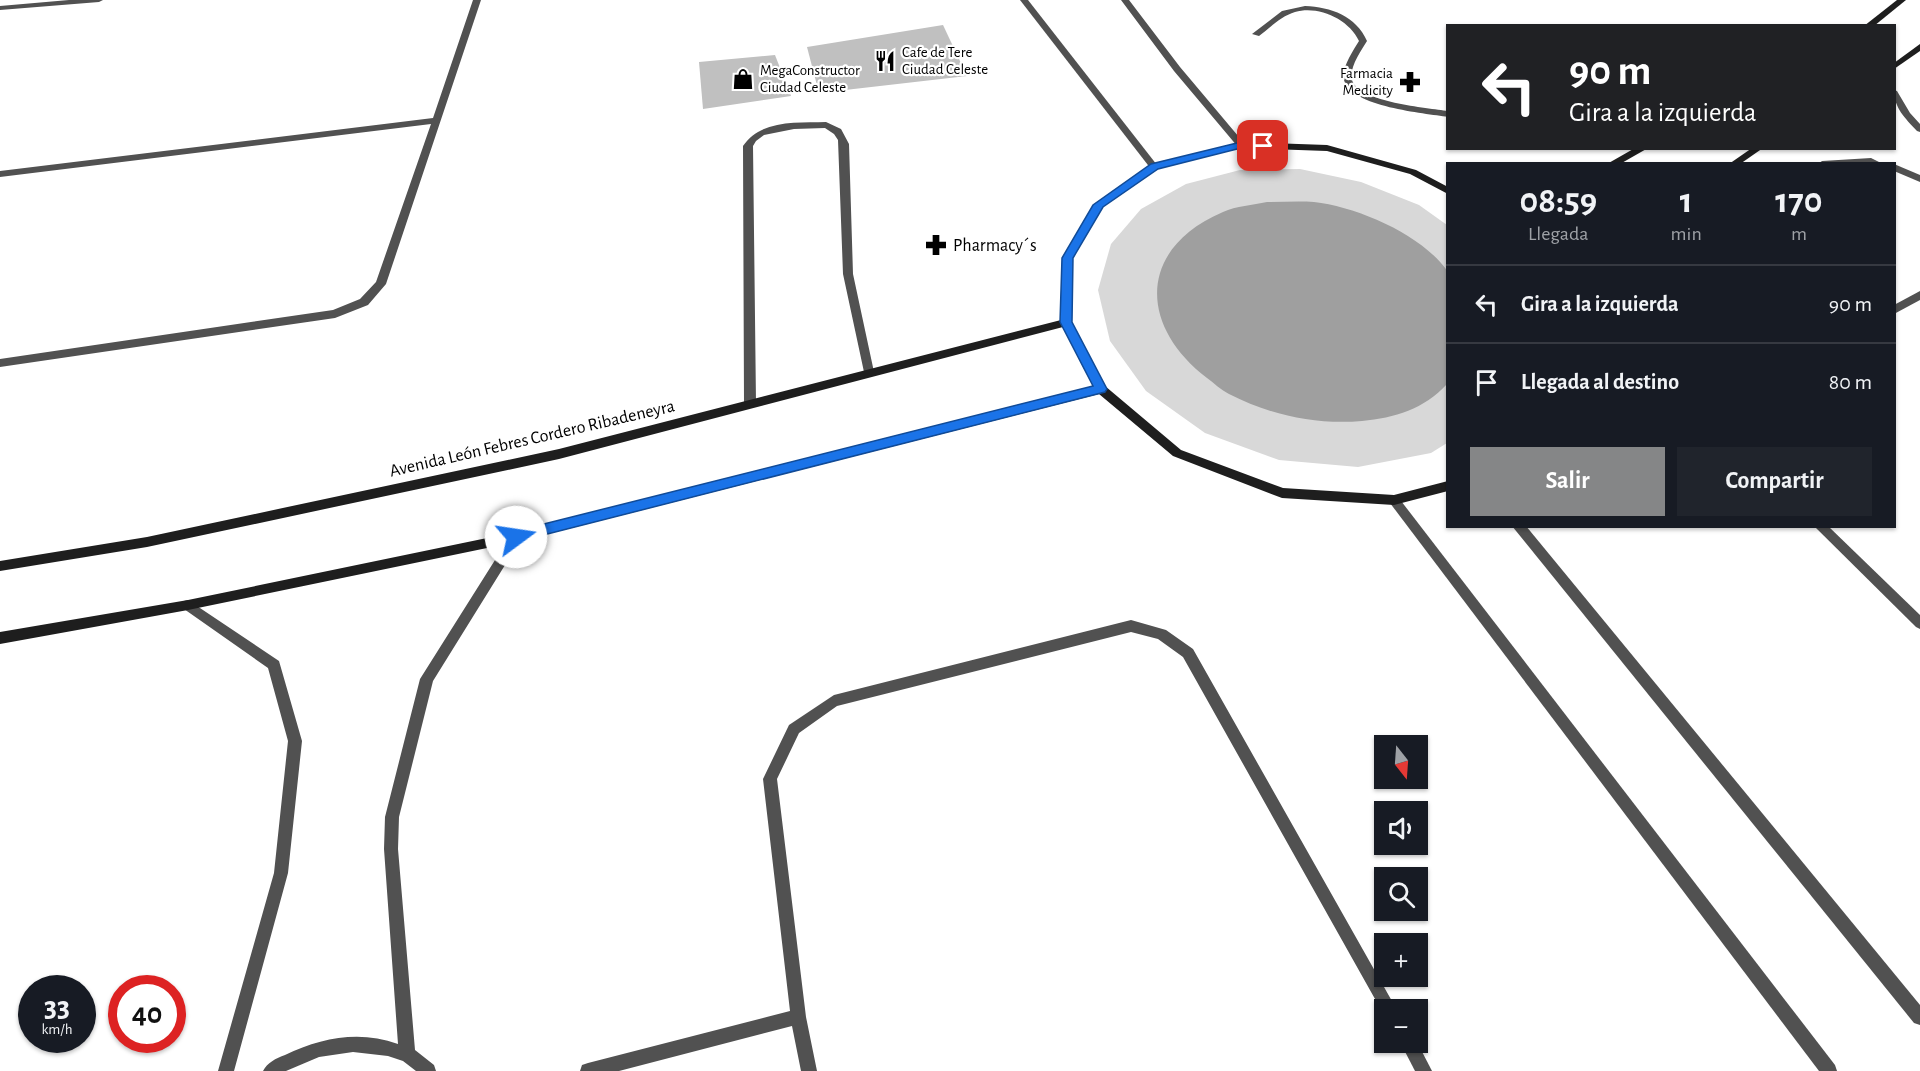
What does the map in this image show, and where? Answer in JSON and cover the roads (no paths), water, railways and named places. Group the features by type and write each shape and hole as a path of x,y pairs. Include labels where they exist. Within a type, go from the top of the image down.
{"street":[{"path":"0,8 99,0"},
{"path":"0,363 335,314 364,302 381,284 434,121 477,0"},
{"path":"1024,0 1154,167"},
{"path":"1125,0 1241,145"},
{"path":"1871,24 1902,0"},
{"path":"1256,34 1295,9 1308,8 1347,20 1356,27 1363,40 1349,72 1348,79 1353,89 1370,99 1446,114"},
{"path":"1896,65 1920,46"},
{"path":"1896,96 1906,114 1920,129"},
{"path":"0,174 434,121"},
{"path":"750,403 748,146 751,138 758,133 772,129 826,125 834,127 840,133 844,144 848,274 869,372"},
{"path":"1446,190 1413,172 1327,148 1241,145 1154,167 1099,205 1067,258 1066,322 1101,389 1177,453 1282,493 1394,500 1446,487"},
{"path":"1615,162 1641,150"},
{"path":"1736,162 1756,150"},
{"path":"1896,168 1920,179"},
{"path":"1896,309 1920,295"},
{"name":"Avenida León Febres Cordero Ribadeneyra","path":"0,566 147,542 559,454 1066,322"},
{"path":"0,638 188,605 516,537 1101,389"},
{"path":"1394,500 1829,1071"},
{"path":"1520,528 1920,1017"},
{"path":"1822,528 1920,623"},
{"path":"407,1054 390,849 392,817 427,679 516,537"},
{"path":"188,605 274,665 295,741 281,873 226,1071"},
{"path":"809,1071 798,1017 770,779 794,729 834,701 1131,626 1161,634 1188,653 1383,999"},
{"path":"588,1071 798,1017"},
{"path":"272,1071 290,1059 332,1045 372,1043 407,1054 428,1071"},
{"path":"1414,1053 1424,1071"}],"place":[{"name":"Cafe de Tere Ciudad Celeste","path":"885,61"},
{"name":"MegaConstructor Ciudad Celeste","path":"743,79"},
{"name":"Farmacia Medicity","path":"1410,82"},
{"name":"Pharmacy´s","path":"936,245"}]}
